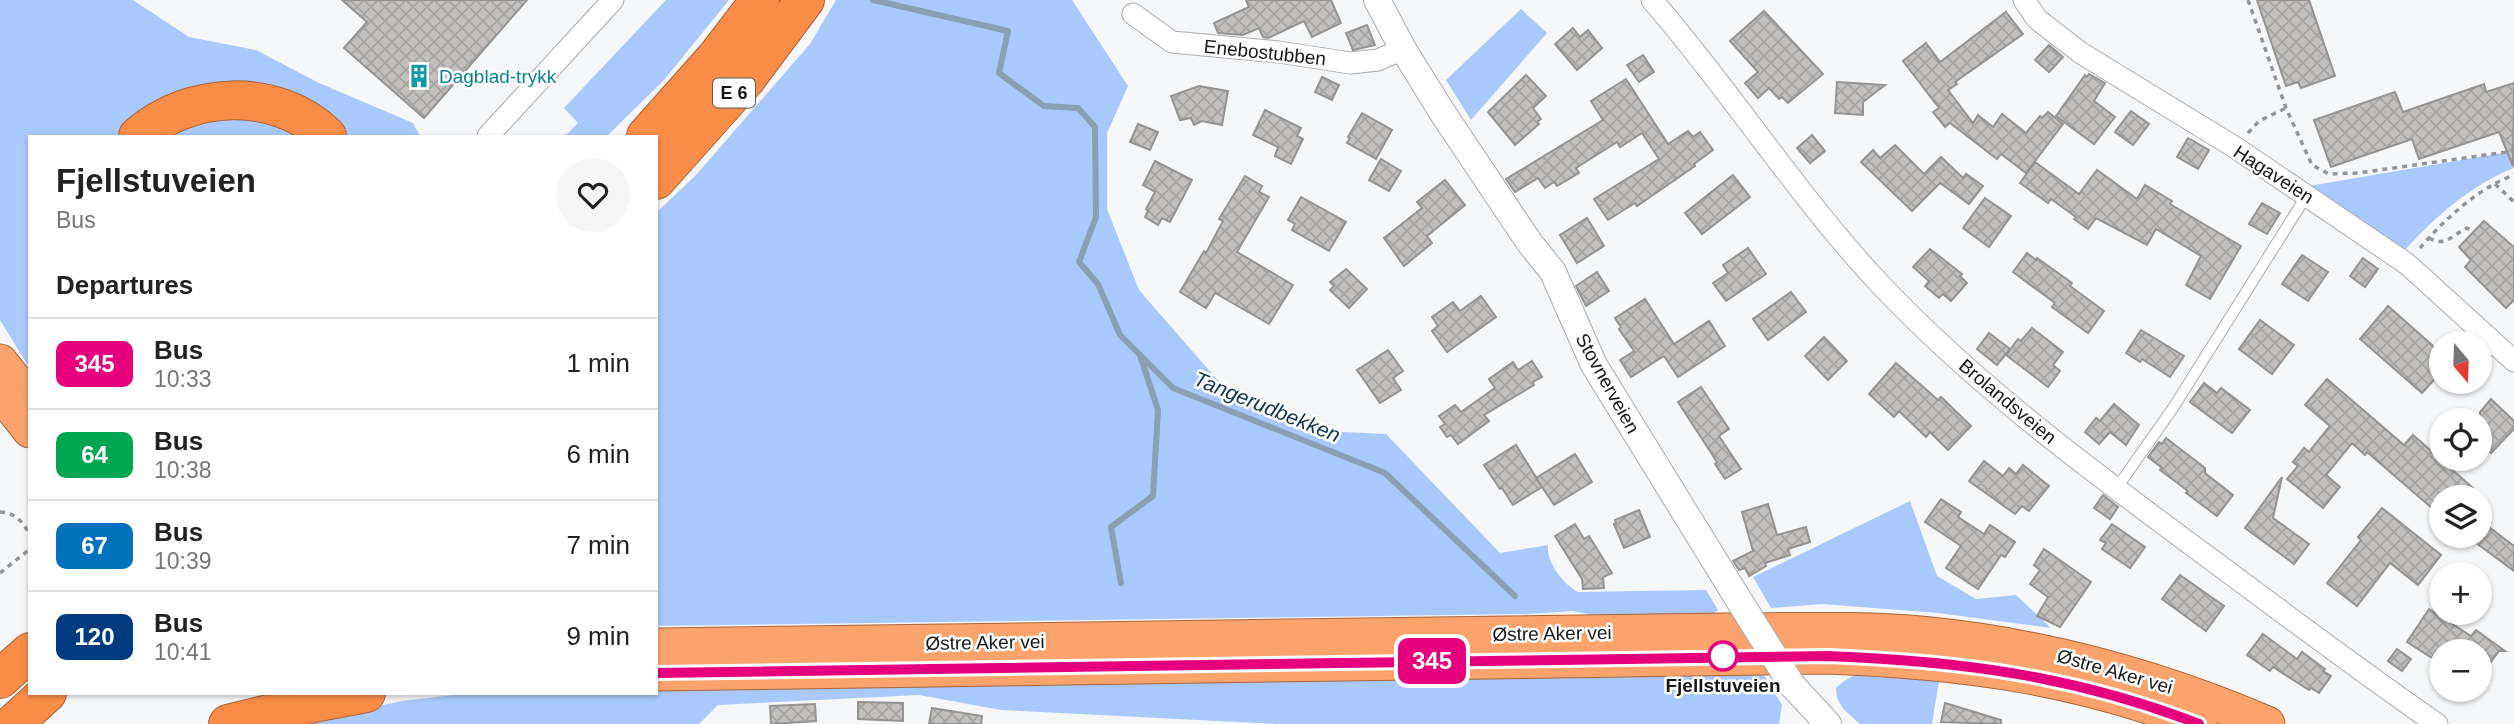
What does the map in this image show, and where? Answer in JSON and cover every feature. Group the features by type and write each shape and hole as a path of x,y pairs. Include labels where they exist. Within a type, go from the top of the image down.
{"highway":[{"name":"E 6","path":"647,135 710,64 760,0"},
{"name":"E 6","path":"658,178 746,79 805,0"},
{"path":"139,135 183,110 203,103 238,100 286,111 326,135"},
{"path":"0,362 28,397"},
{"path":"0,392 28,427"},
{"name":"Østre Aker vei","path":"658,646 1724,631 1881,632 1975,640 2091,662 2169,686 2267,724"},
{"path":"0,679 28,654"},
{"name":"Østre Aker vei","path":"658,673 1828,656 1928,661 2012,672 2123,698 2199,724"},
{"path":"13,724 45,695"},
{"path":"228,724 355,695"}],"street":[{"path":"489,135 612,0"},
{"name":"Stovnerveien","path":"1377,0 1403,49 1442,112 1529,242 1553,272 1594,365 1740,602 1792,685 1824,723"},
{"name":"Brolandsveien","path":"1652,0 1710,70 1782,167 1879,283 1965,366 2116,489 2437,724"},
{"name":"Hagaveien","path":"2024,0 2037,19 2081,53 2236,148 2407,264 2514,361"},
{"name":"Enebostubben","path":"1133,14 1172,42 1279,52 1350,63 1378,60 1403,49"}],"lane":[{"path":"2116,489 2173,408 2307,195"}],"path":[{"path":"2248,0 2286,108 2312,165 2329,174 2358,173 2514,151"},
{"path":"2236,148 2259,121 2286,108"},
{"path":"2407,264 2437,228 2495,184 2514,175"},
{"path":"2495,184 2514,202"},
{"path":"2429,238 2441,242 2451,240 2467,228 2473,232"},
{"path":"0,512 11,513 17,517 28,531"},
{"path":"0,573 28,551"}],"shaded area":[{"path":"0,0 133,0 189,37 256,50 319,83 413,123 419,135 28,135 28,366 0,320"},
{"path":"666,0 729,0 664,80 608,135 566,135 578,123 564,108"},
{"path":"836,0 1072,0 1128,86 1107,133 1107,209 1139,290 1221,384 1302,430 1386,434 1500,553 1548,545 1550,558 1557,572 1578,592 1706,590 1718,610 1714,613 1597,616 1573,611 1528,614 658,626 658,211 696,175 810,44"},
{"path":"1521,9 1547,33 1471,120 1446,80"},
{"path":"2514,151 2514,168 2483,183 2454,203 2404,251 2309,186"},
{"path":"1910,501 1937,576 1976,599 2016,595 2051,628 1938,613 1822,604 1771,608 1753,577"},
{"path":"1761,670 1782,705 1779,724 1276,724 1001,710 919,695 718,705 699,724 293,724 402,701 454,695 658,695 658,686"},
{"path":"1857,674 1939,681 1932,724 1860,724 1840,704 1836,688"}],"building":[{"name":"Dagblad-trykk","path":"342,0 527,0 424,118 344,48 367,22"},
{"path":"1246,0 1331,0 1341,23 1312,37 1304,21 1268,38 1263,37 1259,28 1243,35 1218,33 1214,23 1249,7"},
{"path":"2257,0 2309,0 2335,76 2301,88 2298,82 2286,86"},
{"path":"1764,11 1823,74 1788,103 1782,97 1779,99 1769,88 1758,98 1745,83 1758,72 1730,41"},
{"path":"2006,12 2023,34 1955,82 1957,84 1948,90 1973,123 1978,115 1993,127 2002,114 2026,133 2040,116 2042,118 2048,112 2063,124 2026,173 2001,154 1997,159 1950,123 1945,127 1933,112 1939,108 1903,61 1926,43 1940,62"},
{"path":"1367,25 1375,45 1353,50 1346,33"},
{"path":"1573,28 1580,37 1588,30 1602,48 1577,70 1555,44"},
{"path":"2049,45 2063,57 2049,72 2035,60"},
{"path":"1643,55 1654,72 1639,82 1627,65"},
{"path":"2089,74 2105,83 2094,101 2115,117 2094,144 2056,116 2085,75 2087,77"},
{"path":"1526,75 1546,96 1533,108 1541,119 1537,122 1539,124 1515,145 1488,112"},
{"path":"1322,77 1339,85 1332,100 1315,92"},
{"path":"1626,79 1668,144 1688,131 1693,137 1700,132 1713,150 1694,164 1695,166 1637,206 1635,203 1608,220 1594,199 1659,159 1642,133 1620,147 1617,142 1576,168 1579,173 1557,186 1554,182 1545,188 1538,178 1515,192 1506,179 1603,120 1591,101"},
{"path":"1837,82 1885,85 1863,102 1863,115 1835,113"},
{"path":"2514,83 2513,166 2499,132 2419,159 2412,139 2331,167 2314,120 2395,92 2403,112 2484,84 2486,92"},
{"path":"1199,86 1228,91 1222,125 1202,121 1194,125 1191,118 1180,120 1171,96"},
{"path":"1265,110 1301,128 1297,136 1303,139 1291,164 1275,156 1278,147 1253,135"},
{"path":"2131,111 2149,124 2133,145 2115,132"},
{"path":"1362,113 1392,130 1376,159 1347,143"},
{"path":"1138,124 1158,132 1150,150 1130,142"},
{"path":"1812,135 1825,151 1810,163 1797,148"},
{"path":"2188,138 2209,150 2198,169 2177,157"},
{"path":"1895,145 1924,174 1941,157 1963,178 1966,174 1983,186 1969,204 1940,183 1912,211 1861,162 1873,150 1880,158"},
{"path":"1381,159 1401,171 1389,191 1369,180"},
{"path":"1155,161 1192,180 1170,222 1162,218 1158,225 1145,217 1155,192 1143,185"},
{"path":"2035,162 2079,194 2097,170 2137,199 2145,185 2172,201 2170,204 2241,246 2210,299 2186,285 2201,256 2156,229 2147,245 2096,218 2088,229 2051,199 2048,203 2020,183"},
{"path":"1733,175 1750,197 1702,234 1685,213"},
{"path":"1245,176 1262,186 1259,192 1269,197 1237,252 1293,285 1269,324 1215,293 1206,308 1180,292 1204,251 1206,253 1223,221 1219,219"},
{"path":"1445,180 1465,205 1427,236 1432,243 1404,266 1384,238 1422,208 1417,202"},
{"path":"1301,197 1346,222 1329,251 1292,230 1295,224 1288,220"},
{"path":"1985,198 2011,216 1989,247 1963,228"},
{"path":"2262,203 2280,213 2267,234 2249,224"},
{"path":"1587,218 1604,246 1577,263 1560,235"},
{"path":"2484,221 2514,247 2514,300 2506,308 2465,267 2471,260 2459,247"},
{"path":"1748,248 1766,274 1726,301 1713,283 1728,273 1723,265"},
{"path":"1930,249 1962,274 1960,276 1967,283 1951,301 1943,294 1939,298 1925,286 1929,281 1913,267"},
{"path":"2027,253 2072,283 2070,286 2104,311 2088,333 2052,307 2055,303 2013,272"},
{"path":"2302,255 2328,272 2308,301 2282,284"},
{"path":"2363,258 2378,269 2365,287 2350,276"},
{"path":"1346,269 1367,289 1349,308 1330,290 1334,286 1330,282"},
{"path":"1597,272 1609,291 1586,306 1576,286"},
{"path":"1791,292 1806,312 1768,340 1753,319"},
{"path":"1481,296 1496,317 1447,352 1432,331 1438,326 1432,317 1453,302 1460,311"},
{"path":"1645,299 1674,344 1709,321 1725,346 1678,377 1664,356 1631,377 1620,360 1634,351 1615,318"},
{"path":"2388,306 2429,342 2429,385 2422,393 2360,339"},
{"path":"2260,320 2294,345 2272,374 2239,349"},
{"path":"2032,328 2063,352 2053,365 2060,371 2048,387 2006,355 2018,339 2021,341"},
{"path":"2141,330 2184,356 2170,377 2142,359 2140,362 2126,353"},
{"path":"1989,333 2010,349 1997,365 1977,349"},
{"path":"1824,337 1847,361 1828,380 1805,356"},
{"path":"1388,350 1403,371 1393,378 1401,390 1380,403 1357,370"},
{"path":"1532,361 1542,377 1533,382 1534,385 1484,415 1489,421 1458,444 1451,435 1447,437 1440,427 1445,424 1439,416 1455,405 1461,412 1495,388 1489,379 1513,362 1518,370"},
{"path":"1896,363 1938,400 1941,397 1971,426 1948,450 1930,432 1926,437 1899,411 1894,417 1869,394"},
{"path":"2327,379 2404,445 2413,435 2429,449 2429,471 2454,471 2470,485 2429,485 2429,506 2367,452 2365,455 2352,443 2326,475 2340,487 2323,508 2287,479 2298,466 2293,462 2304,448 2309,452 2330,426 2305,405"},
{"path":"2204,383 2217,393 2221,388 2250,410 2232,433 2190,402"},
{"path":"1701,387 1729,429 1719,436 1741,469 1725,479 1678,402"},
{"path":"2491,399 2514,421 2514,429 2492,452 2492,408 2483,408"},
{"path":"2114,404 2139,425 2126,445 2110,432 2099,444 2085,432 2096,418 2100,421"},
{"path":"2166,438 2205,468 2205,473 2233,495 2217,516 2186,493 2188,491 2160,470 2162,468 2148,457 2159,442 2162,444"},
{"path":"1516,445 1542,487 1513,505 1484,465"},
{"path":"1575,454 1592,482 1554,505 1536,478"},
{"path":"1984,461 2003,476 2009,468 2016,474 2023,465 2049,486 2029,511 2022,506 2015,514 1969,481"},
{"path":"2282,477 2273,518 2309,544 2294,564 2245,528"},
{"path":"2103,495 2118,507 2110,519 2094,508"},
{"path":"1941,499 1961,512 1958,517 1984,534 1990,525 2015,542 2005,557 2001,555 1978,589 1946,568 1961,546 1925,522"},
{"path":"1768,504 1777,535 1806,527 1810,542 1788,549 1790,555 1765,563 1766,566 1749,576 1745,568 1739,570 1733,561 1753,551 1742,512"},
{"path":"2382,508 2441,555 2436,562 2429,562 2429,571 2418,585 2390,563 2357,606 2327,583 2361,540 2358,537"},
{"path":"1639,510 1650,537 1624,548 1614,524 1615,520"},
{"path":"1575,524 1584,539 1589,536 1612,573 1603,577 1604,588 1583,589 1582,579 1555,536"},
{"path":"2112,524 2145,547 2130,568 2102,549 2106,543 2100,540"},
{"path":"2492,529 2514,546 2514,571 2483,548 2492,548"},
{"path":"2044,549 2091,582 2060,627 2037,616 2048,597 2030,584 2040,570 2034,565"},
{"path":"2180,575 2224,606 2206,631 2162,599"},
{"path":"2429,609 2429,625 2454,625 2471,636 2476,630 2488,639 2429,639 2429,656 2407,642"},
{"path":"2263,634 2297,659 2302,652 2325,669 2323,671 2331,676 2319,693 2311,688 2309,690 2273,667 2270,671 2247,655"},
{"path":"2492,642 2505,651 2499,651 2492,661"},
{"path":"2397,649 2411,659 2402,671 2388,661"},
{"path":"858,702 903,703 903,721 858,719"},
{"path":"1945,703 2001,720 2001,724 1941,722"},
{"path":"815,704 816,721 771,724 770,706"},
{"path":"932,708 982,716 981,724 929,724"}],"waterway":[{"name":"Tangerudbekken","path":"873,0 1008,31 999,73 1044,106 1078,108 1095,127 1096,217 1079,262 1098,284 1120,335 1173,388 1385,473 1515,596"},
{"path":"1121,583 1111,527 1153,496 1158,410 1140,355"}],"bus line":[{"name":"345","path":"658,673 1828,656 1971,665 2047,678 2123,698 2199,724"}],"place":[{"name":"Dagblad-trykk","path":"419,76"},
{"name":"Fjellstuveien","path":"1723,656"}]}
